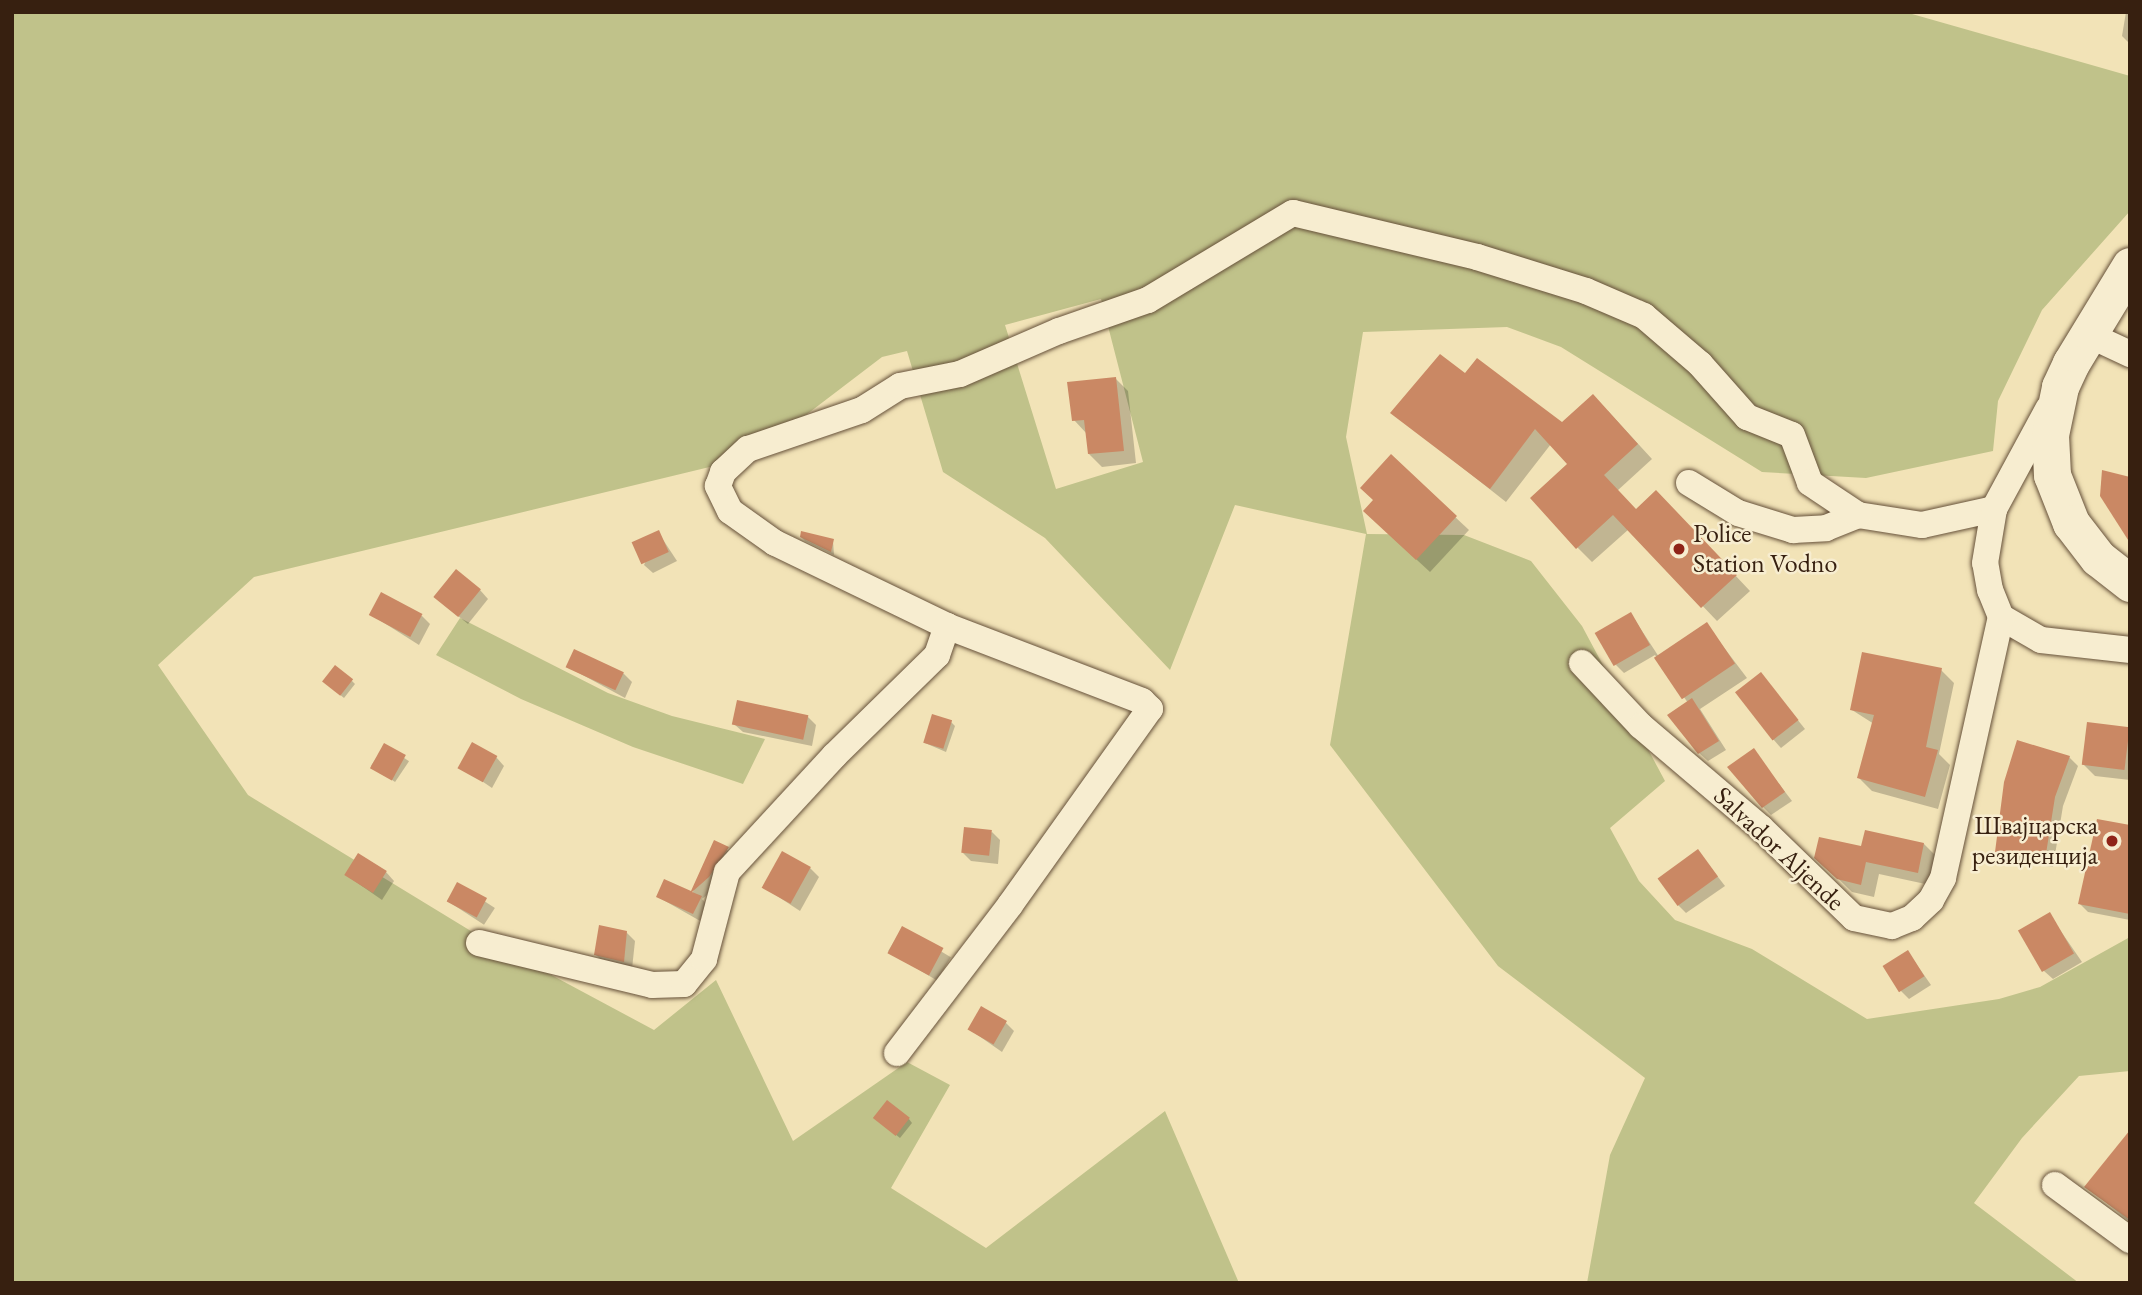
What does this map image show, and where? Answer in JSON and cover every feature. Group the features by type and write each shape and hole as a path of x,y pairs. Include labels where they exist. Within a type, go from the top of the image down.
{"street":[{"path":"897,1053 1010,905 1150,709 1142,701 947,626 775,543 730,511 718,485 723,472 748,449 862,410 900,386 960,374 1059,331 1148,300 1293,213 1477,257 1586,291 1644,316 1700,364 1747,417 1791,435 1810,483 1858,515 1922,525 1994,509"},
{"path":"2130,266 2085,333 2060,387 1994,509 1985,563 1990,590 2001,617 2041,640 2130,650"},
{"path":"2085,333 2130,355"},
{"path":"2060,387 2050,435 2052,475 2071,523 2098,558 2130,583"},
{"path":"1689,482 1738,513 1793,530 1826,528 1858,515"},
{"name":"Salvador Aljende","path":"1582,663 1641,726 1761,828 1854,918 1892,926 1921,909 1943,878 2001,617"},
{"path":"479,943 652,985 684,984 704,959 727,872 834,756 937,655 947,626"},
{"path":"2055,1185 2130,1240"}],"green space":[{"path":"12,12 1905,12 2130,76 2130,211 2042,310 1998,401 1993,451 1866,478 1762,472 1561,347 1507,327 1363,332 1346,437 1367,534 1464,535 1531,561 1582,626 1665,781 1610,828 1639,881 1675,920 1752,949 1867,1019 1999,999 2040,987 2130,937 2130,1071 2079,1076 2022,1138 1974,1203 2079,1283 1587,1283 1610,1155 1645,1078 1498,966 1330,745 1366,534 1235,505 1170,670 1045,538 943,472 907,351 882,357 751,457 254,577 158,665 248,795 484,939 654,1030 716,980 793,1141 907,1062 950,1085 891,1188 986,1248 1165,1111 1239,1283 12,1283","holes":["1101,299 1143,462 1056,489 1005,325"]},
{"path":"460,618 608,693 672,716 765,739 743,784 633,747 521,699 436,655"}],"building":[{"path":"1440,354 1465,373 1477,358 1562,422 1593,394 1638,444 1604,475 1636,509 1656,490 1737,575 1701,608 1613,515 1576,549 1530,498 1567,464 1535,429 1490,489 1390,413"},
{"path":"1116,377 1124,451 1088,454 1084,420 1072,421 1067,382"},
{"path":"1391,454 1457,516 1416,560 1363,511 1373,500 1360,488"},
{"path":"2102,470 2130,477 2130,543 2100,496"},
{"path":"659,530 669,552 641,564 632,542"},
{"path":"801,531 834,539 831,552 800,537"},
{"path":"456,569 481,589 458,617 433,597"},
{"path":"381,592 422,614 410,637 369,615"},
{"path":"1631,612 1650,645 1614,666 1595,633"},
{"path":"1707,622 1735,663 1682,699 1654,658"},
{"path":"574,649 624,672 615,690 566,667"},
{"path":"1862,652 1942,668 1926,747 1938,750 1925,797 1857,778 1874,715 1850,710"},
{"path":"335,665 353,679 340,696 322,682"},
{"path":"1761,672 1799,720 1773,740 1735,692"},
{"path":"1692,698 1719,741 1698,754 1667,715"},
{"path":"737,700 808,715 803,740 732,724"},
{"path":"932,714 952,720 943,749 923,743"},
{"path":"2087,722 2130,727 2124,770 2082,765"},
{"path":"2017,740 2070,756 2055,797 2045,860 1995,852 2004,782"},
{"path":"472,742 497,756 483,782 457,768"},
{"path":"384,743 406,755 392,780 370,768"},
{"path":"1754,748 1785,792 1762,808 1727,767"},
{"path":"2097,819 2130,825 2130,914 2078,904"},
{"path":"964,827 992,830 989,856 961,853"},
{"path":"1865,830 1924,843 1918,873 1866,862 1861,885 1837,879 1814,858 1819,837 1861,846"},
{"path":"714,840 729,847 709,877 692,892 702,896 693,914 656,897 664,879 691,891"},
{"path":"1698,849 1718,877 1678,906 1658,878"},
{"path":"782,851 811,867 791,904 762,888"},
{"path":"358,853 387,871 373,893 344,875"},
{"path":"457,882 487,898 477,917 447,901"},
{"path":"2050,912 2074,954 2042,972 2018,930"},
{"path":"599,925 627,931 624,962 594,955"},
{"path":"902,926 943,948 929,975 887,953"},
{"path":"1908,950 1924,976 1899,992 1883,966"},
{"path":"981,1006 1007,1021 993,1044 968,1029"},
{"path":"887,1100 910,1118 896,1136 873,1118"},
{"path":"2130,1130 2130,1220 2084,1187"}],"place":[{"name":"Police Station Vodno","path":"1679,549"},
{"name":"Швајцарска резиденција","path":"2112,841"}]}
